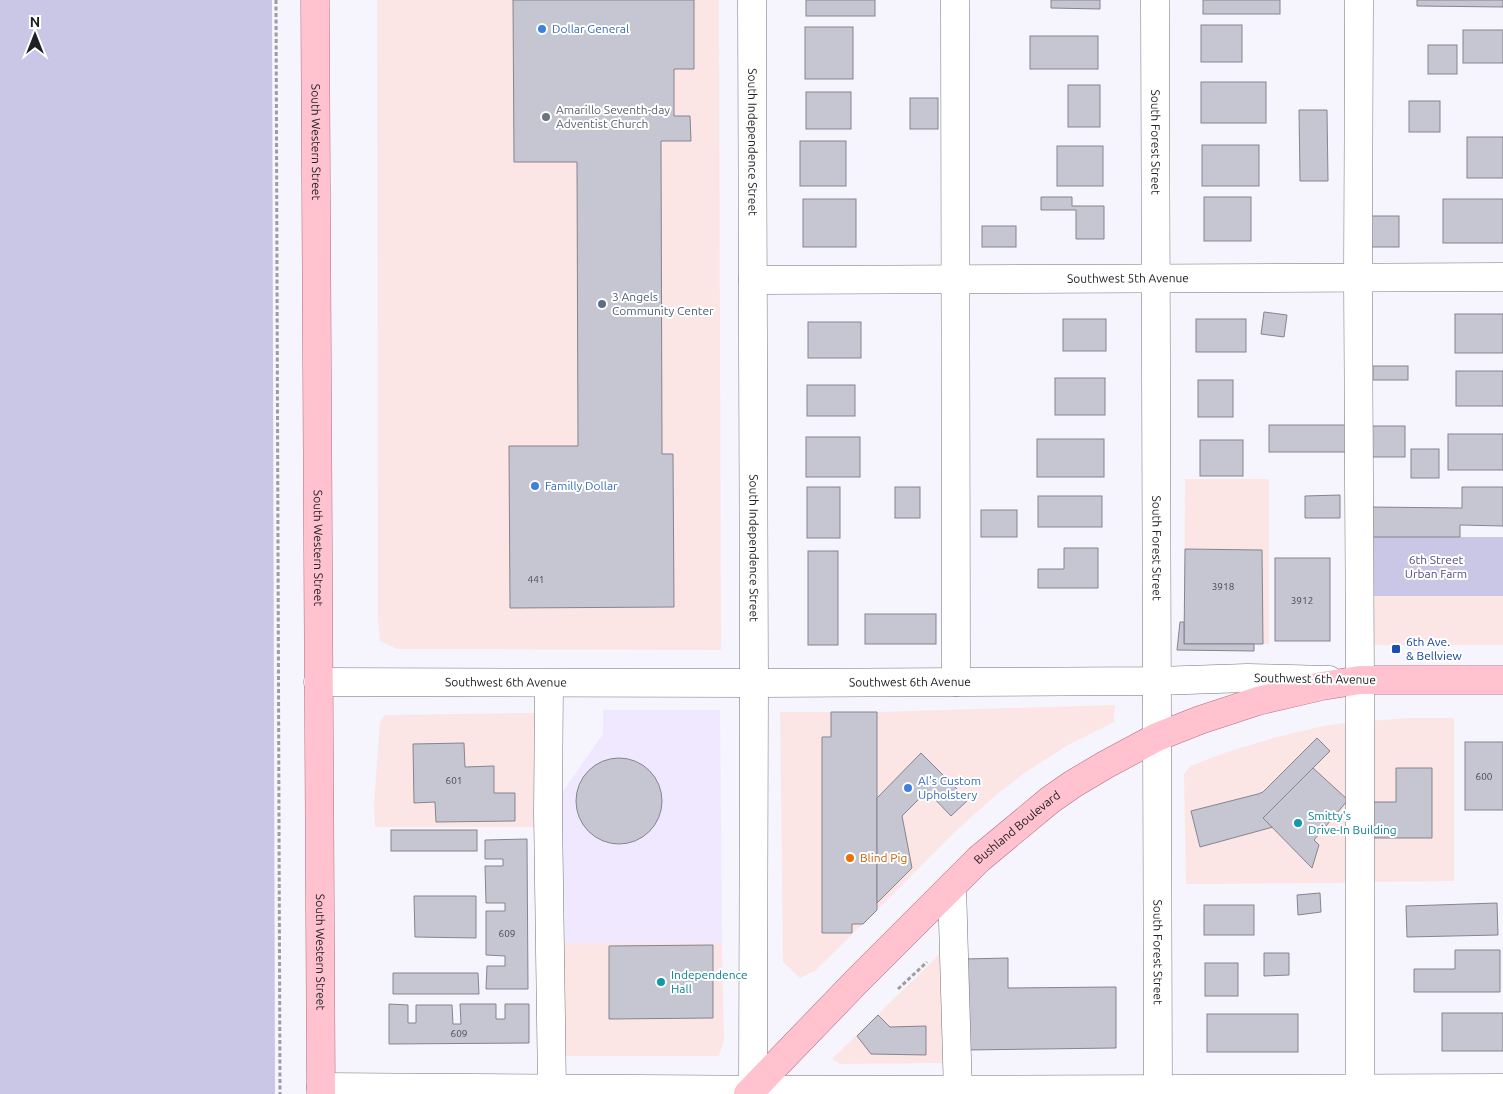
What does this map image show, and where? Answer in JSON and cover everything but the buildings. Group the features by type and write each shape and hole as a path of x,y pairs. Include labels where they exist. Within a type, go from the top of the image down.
{"main road":[{"name":"South Western Street","path":"315,0 321,1091"},
{"name":"Southwest 6th Avenue","path":"1360,680 1503,680"},
{"name":"Bushland Boulevard","path":"751,1092 812,1026 979,859 1050,800 1073,784 1157,737 1200,720 1258,701 1322,686 1360,680"}],"street":[{"name":"South Independence Street","path":"751,1092 754,683 752,0"},
{"path":"955,0 956,682"},
{"name":"South Forest Street","path":"1155,0 1158,1092"},
{"path":"1359,0 1360,1091"},
{"name":"Southwest 5th Avenue","path":"753,280 1503,277"},
{"name":"Southwest 6th Avenue","path":"318,682 754,683 1248,678 1360,680"},
{"path":"549,683 548,813 552,1088"},
{"path":"952,886 958,1092"},
{"path":"321,1091 552,1088 751,1092 1158,1092 1503,1088"}],"path":[{"path":"276,0 280,1094"}],"shaded area":[{"path":"377,0 719,0 721,650 397,649 380,641 378,618"},
{"path":"1185,479 1269,479 1269,644 1184,644"},
{"path":"1369,537 1503,537 1503,645 1368,645"},
{"path":"1115,705 1114,722 1068,745 1026,772 996,795 957,830 815,971 800,978 783,962 780,712 877,712"},
{"path":"603,710 720,710 722,943 561,943 559,797 603,734"},
{"path":"536,713 537,827 375,827 374,803 380,722 385,715"},
{"path":"1408,718 1454,718 1454,881 1369,882 1369,721"},
{"path":"1351,722 1350,883 1186,884 1184,774 1190,766 1224,753 1277,737 1323,726"},
{"path":"561,943 722,943 724,1040 719,1056 561,1056"},
{"path":"943,951 942,1063 840,1064 832,1059"}],"green space":[{"path":"0,0 272,0 275,1094 0,1094"},
{"name":"6th Street Urban Farm","path":"1369,537 1503,537 1503,596 1369,596"}],"place":[{"name":"Dollar General","path":"542,29"},
{"name":"Amarillo Seventh-day Adventist Church","path":"546,117"},
{"name":"3 Angels Community Center","path":"602,304"},
{"name":"Familly Dollar","path":"535,486"},
{"name":"6th Ave. & Bellview","path":"1396,649"},
{"name":"Al's Custom Upholstery","path":"908,788"},
{"name":"Smitty's Drive-In Building","path":"1298,823"},
{"name":"Blind Pig","path":"850,858"},
{"name":"Independence Hall","path":"661,982"}]}
